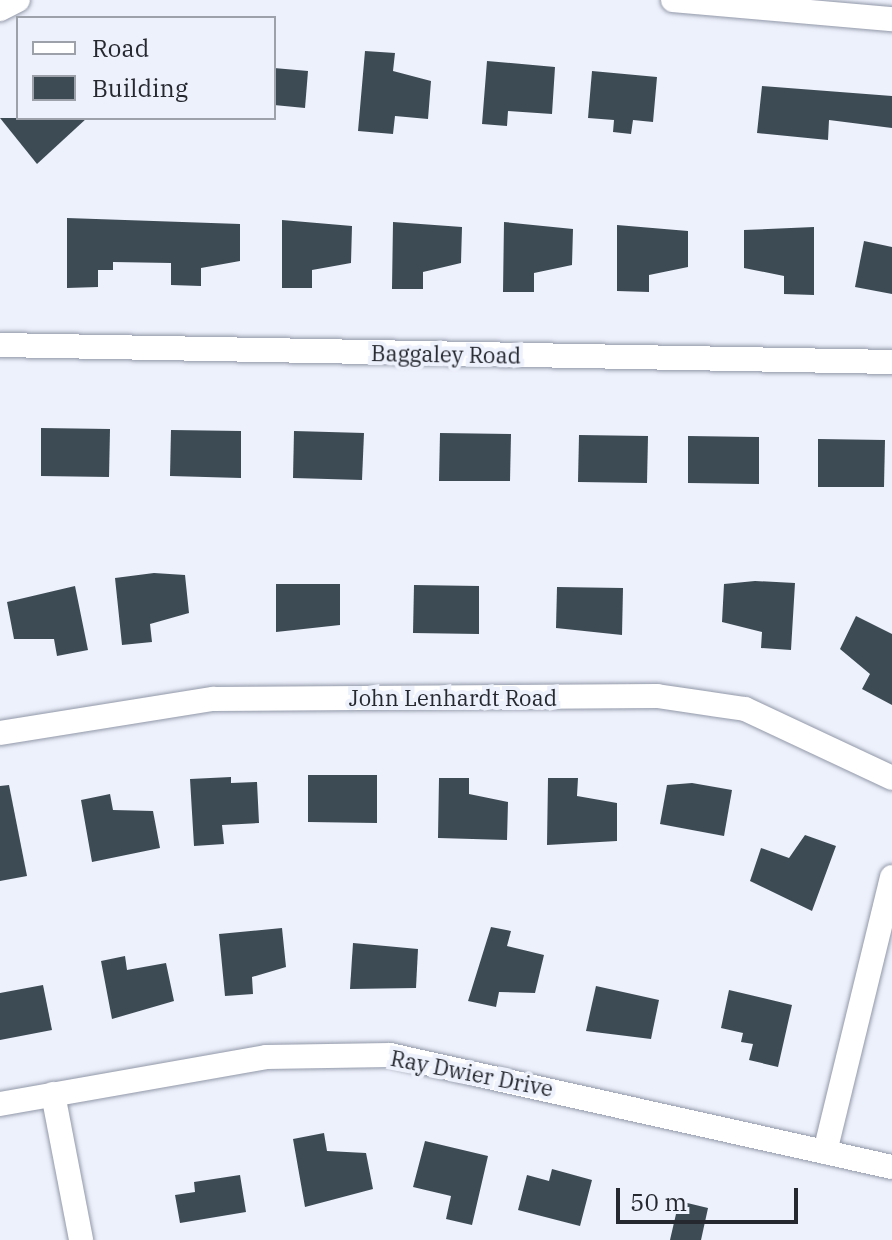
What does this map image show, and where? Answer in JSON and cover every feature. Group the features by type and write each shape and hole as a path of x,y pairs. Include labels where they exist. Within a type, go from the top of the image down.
{"street":[{"path":"0,9 18,0"},
{"path":"673,0 892,19"},
{"name":"Baggaley Road","path":"0,345 892,362"},
{"name":"John Lenhardt Road","path":"0,733 213,699 657,696 745,709 892,778"},
{"path":"825,1152 892,877"},
{"name":"Ray Dwier Drive","path":"0,1104 266,1057 390,1055 892,1167"},
{"path":"53,1094 81,1240"}],"building":[{"path":"365,51 395,53 393,71 431,81 428,119 395,116 393,134 358,131"},
{"path":"487,61 555,67 552,114 508,111 507,126 482,124"},
{"path":"276,68 308,71 305,108 276,105"},
{"path":"592,71 657,77 653,122 633,120 631,134 613,132 614,120 588,118"},
{"path":"762,86 892,96 892,128 829,120 828,140 757,133"},
{"path":"0,118 85,120 37,164"},
{"path":"67,218 240,224 240,261 201,268 201,286 171,285 171,263 113,262 113,270 98,270 98,287 67,288"},
{"path":"282,220 352,226 351,263 312,270 312,288 282,288"},
{"path":"393,222 462,227 461,263 423,272 423,289 392,289"},
{"path":"504,222 573,229 572,265 534,273 534,292 503,292"},
{"path":"617,225 688,231 688,267 649,275 649,292 617,291"},
{"path":"814,227 814,295 784,294 784,276 744,268 744,230"},
{"path":"864,241 892,247 892,294 855,287"},
{"path":"41,428 110,429 109,477 41,476"},
{"path":"171,430 241,431 241,478 170,476"},
{"path":"294,431 364,433 362,480 293,478"},
{"path":"440,433 511,434 510,481 439,481"},
{"path":"579,435 648,436 647,483 578,482"},
{"path":"688,436 759,437 759,484 688,483"},
{"path":"818,439 885,440 884,487 818,487"},
{"path":"154,573 185,575 189,613 150,624 152,642 122,645 115,578"},
{"path":"755,581 795,583 791,650 761,648 762,632 722,622 724,584"},
{"path":"276,584 340,584 340,625 276,632"},
{"path":"414,585 479,586 479,634 413,633"},
{"path":"75,586 88,650 57,656 54,639 14,639 7,602"},
{"path":"557,587 623,588 622,635 556,628"},
{"path":"856,616 892,634 892,705 862,689 870,674 840,649"},
{"path":"308,775 377,775 377,823 308,822"},
{"path":"231,777 231,783 257,782 259,823 222,825 224,844 194,846 190,779"},
{"path":"439,778 469,778 469,794 508,802 507,840 438,838"},
{"path":"548,778 578,778 577,796 617,803 617,841 547,845"},
{"path":"692,783 732,790 724,836 660,824 667,785"},
{"path":"9,785 27,876 0,881 0,786"},
{"path":"110,794 113,810 153,811 160,848 92,862 81,800"},
{"path":"805,835 836,846 812,911 750,881 761,848 789,858"},
{"path":"491,927 511,931 507,946 544,955 535,993 499,992 496,1007 468,1001"},
{"path":"282,928 286,967 252,977 253,994 225,996 219,934"},
{"path":"353,943 418,949 416,988 350,989"},
{"path":"125,956 127,970 166,963 174,1001 112,1019 101,961"},
{"path":"43,985 52,1030 0,1040 0,993"},
{"path":"596,986 659,1000 651,1039 586,1031"},
{"path":"729,990 792,1005 778,1067 749,1060 753,1044 741,1042 743,1033 721,1028"},
{"path":"324,1133 327,1151 366,1153 373,1189 305,1207 293,1139"},
{"path":"425,1141 488,1156 472,1225 446,1219 451,1196 413,1187"},
{"path":"552,1169 592,1180 580,1226 518,1210 527,1175 549,1181"},
{"path":"240,1175 246,1212 180,1223 175,1195 195,1192 194,1182"},
{"path":"679,1201 708,1208 701,1240 670,1240"}]}
